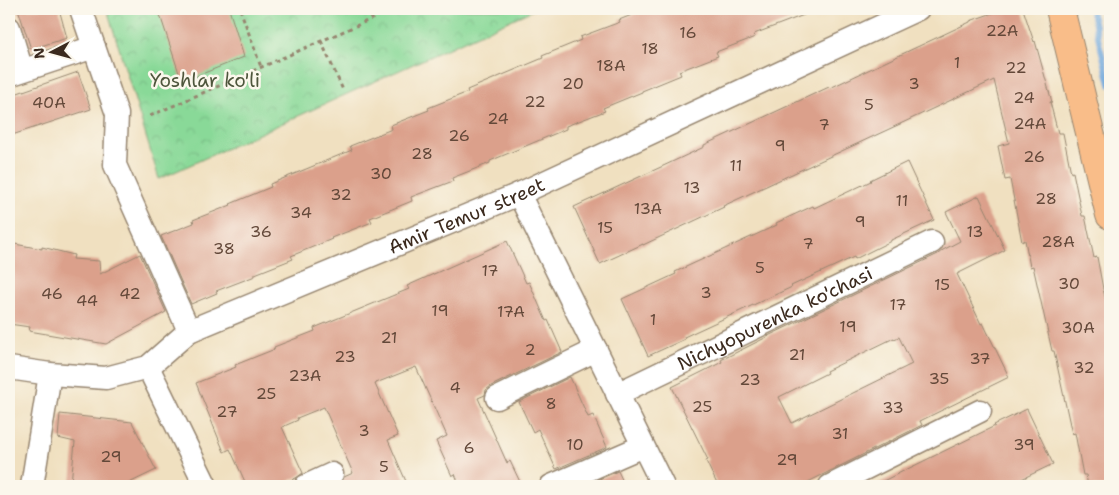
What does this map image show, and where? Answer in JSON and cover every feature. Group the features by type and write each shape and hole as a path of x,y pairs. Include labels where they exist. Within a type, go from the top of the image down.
{"main road":[{"path":"1060,9 1110,215"}],"street":[{"path":"81,9 117,114 115,165 189,331"},
{"name":"Amir Temur street","path":"9,368 50,374 106,378 148,367 189,331 519,194 918,9"},
{"path":"9,28 20,64 9,68"},
{"path":"9,75 94,46"},
{"path":"519,194 663,486"},
{"name":"Nichyopurenka ko'chasi","path":"617,394 932,242"},
{"path":"497,398 596,350"},
{"path":"148,367 206,486"},
{"path":"32,486 50,374"},
{"path":"830,486 980,411"},
{"path":"551,486 642,446"},
{"path":"306,486 332,474"}],"path":[{"path":"240,9 261,67"},
{"path":"150,116 376,17 373,9"},
{"path":"321,41 343,90"}],"green space":[{"name":"Yoshlar ko'li","path":"107,9 535,9 159,179"}],"building":[{"path":"18,9 59,9 67,38 31,49"},
{"path":"158,9 229,9 244,57 182,82"},
{"path":"647,9 817,10 754,34 755,37 716,52 718,56 679,71 681,75 603,108 605,111 566,126 566,129 452,178 453,181 411,197 412,201 370,218 372,222 291,256 293,259 216,291 217,293 191,304 161,236 194,223 193,220 271,187 270,184 352,150 350,146 392,129 391,125 429,110 428,108 468,92 467,90 543,58 542,56 581,40 580,37 620,22 619,20"},
{"path":"1004,9 1023,9 1035,41 1052,102 1050,102 1058,133 1063,133 1082,216 1085,216 1094,258 1097,257 1110,315 1110,486 1088,486 1086,475 1083,475 1075,433 1072,434 1033,266 1030,267 1025,240 1022,242 1010,179 1005,180 998,146 1009,143 994,80 600,264 574,207 970,21"},
{"path":"78,72 91,109 9,136 9,96"},
{"path":"907,162 934,220 855,259 854,257 791,286 648,356 622,299 676,274 675,272 777,225 776,223 813,206 814,208"},
{"path":"979,196 1005,250 957,274 1009,377 920,421 922,425 800,486 718,486 706,461 708,460 672,387 768,336 938,254 960,241 946,212","holes":["899,337 912,364 792,423 779,397 827,373 826,371 894,338"]},
{"path":"507,241 526,283 529,282 546,321 548,320 562,352 491,386 486,390 485,395 478,398 507,463 510,461 522,486 460,486 455,474 452,476 436,441 447,436 416,367 375,384 398,436 388,440 408,486 337,486 344,477 353,473 324,407 297,418 298,420 282,427 303,473 277,486 247,486 230,449 224,452 196,383 275,349 274,347 315,331 314,328 409,289 407,286"},
{"path":"9,243 42,249 42,247 74,255 73,259 99,261 100,274 140,254 166,312 106,344 29,331 30,327 9,324"},
{"path":"570,377 588,417 593,415 607,447 556,469 538,429 533,432 519,402"},
{"path":"1027,409 1053,464 1007,486 873,486 995,426"},
{"path":"60,414 132,422 156,470 123,486 71,483 75,442 58,438"},
{"path":"618,471 625,486 583,486"}],"waterway":[{"path":"1091,9 1110,85"}]}
